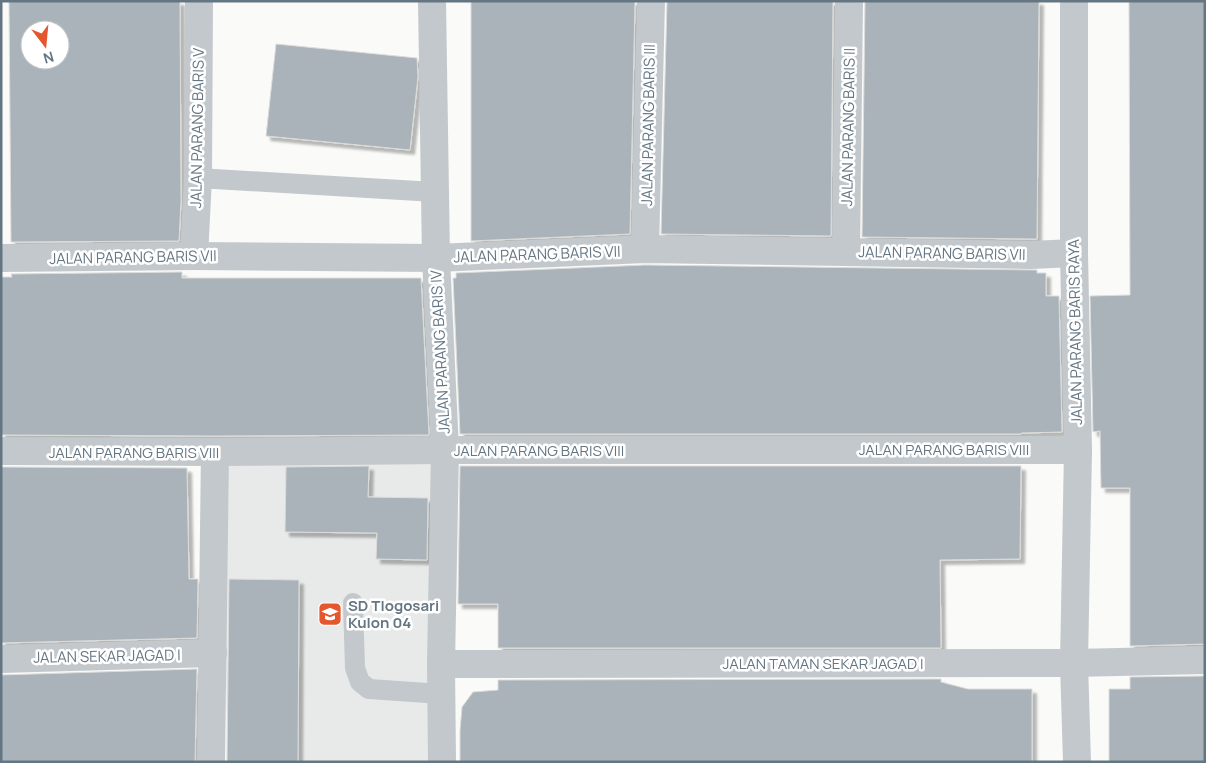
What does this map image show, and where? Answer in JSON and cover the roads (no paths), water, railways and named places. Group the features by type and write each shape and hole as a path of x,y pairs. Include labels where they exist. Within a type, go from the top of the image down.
{"street":[{"name":"JALAN PARANG BARIS V","path":"194,256 198,178 199,1"},
{"name":"JALAN PARANG BARIS IV","path":"432,1 436,258 445,450 441,664 442,762"},
{"name":"JALAN PARANG BARIS III","path":"645,249 651,1"},
{"name":"JALAN PARANG BARIS II","path":"846,252 849,1"},
{"name":"JALAN PARANG BARIS RAYA","path":"1074,1 1074,253 1078,450 1074,663 1077,762"},
{"name":"JALAN PARANG BARIS VII","path":"1,258 194,256 436,258 645,249 1031,255 1074,253"},
{"name":"JALAN PARANG BARIS VIII","path":"1,450 215,452 1078,450"},
{"path":"212,762 215,452"},
{"name":"JALAN SEKAR JAGAD I","path":"1,659 213,653"},
{"name":"JALAN TAMAN SEKAR JAGAD I","path":"441,664 1074,663 1205,660"}],"lane":[{"path":"198,178 436,192"},
{"path":"353,603 355,668 360,682 369,689 442,694"}],"place":[{"name":"SD Tlogosari Kulon 04","path":"330,614"}]}
